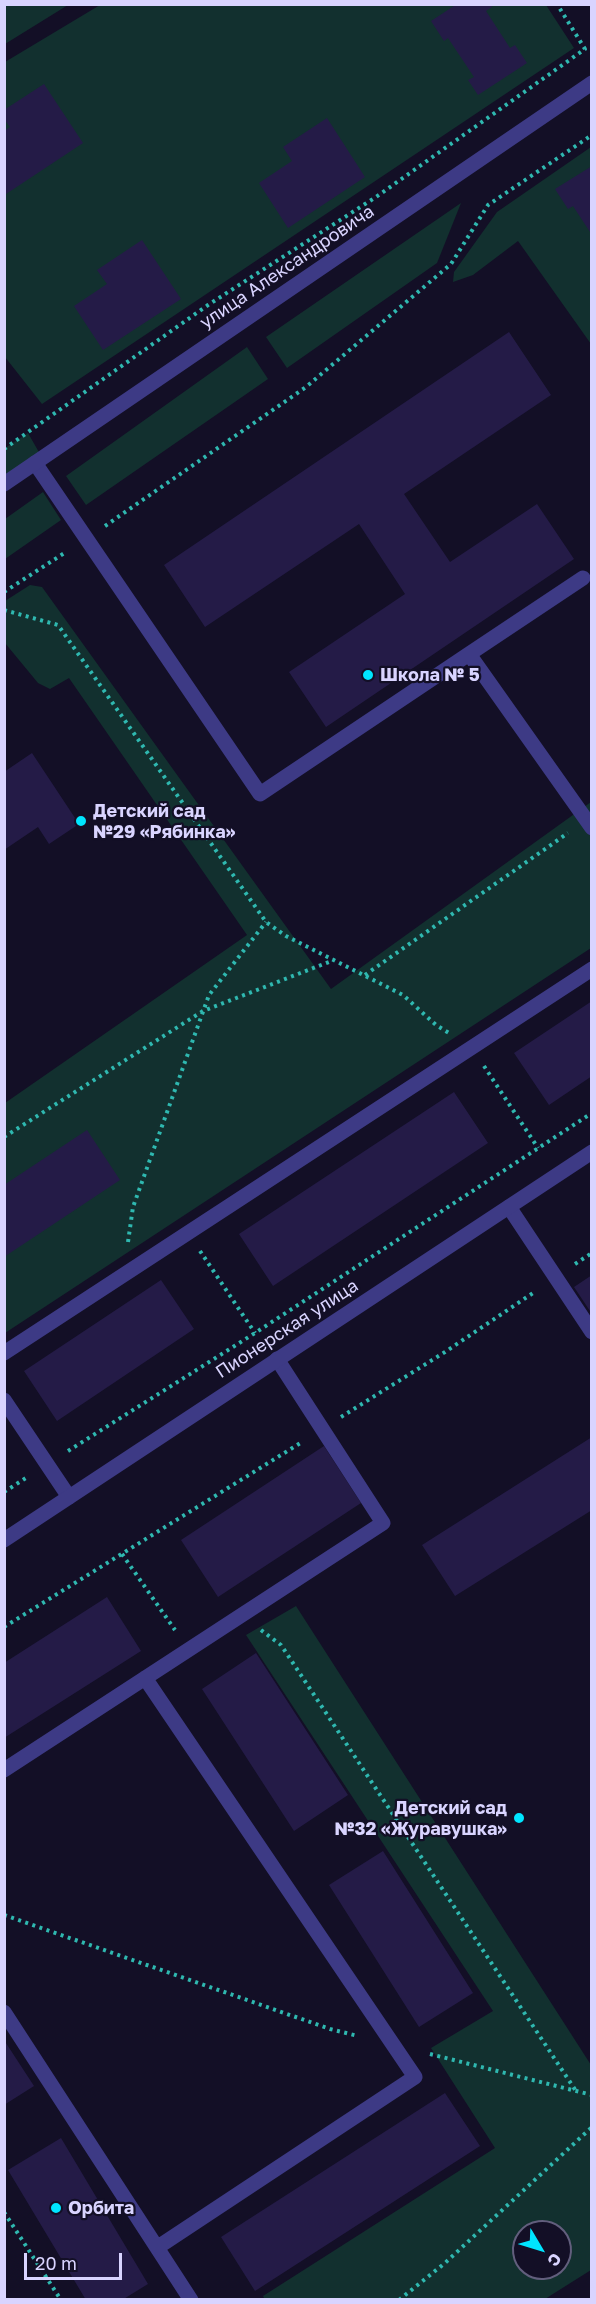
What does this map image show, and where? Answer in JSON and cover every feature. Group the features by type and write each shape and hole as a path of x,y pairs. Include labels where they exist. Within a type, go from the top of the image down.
{"street":[{"name":"улица Александровича","path":"4,484 591,83"},
{"path":"35,463 260,794 583,578"},
{"path":"469,654 589,824"},
{"path":"4,1353 591,969"},
{"name":"Пионерская улица","path":"4,1540 591,1152"},
{"path":"509,1206 591,1332"},
{"path":"4,1770 383,1523 277,1359"},
{"path":"4,1400 69,1497"},
{"path":"145,1678 415,2077 158,2247"},
{"path":"4,2012 192,2300"}],"path":[{"path":"4,449 208,306 376,197 585,49 557,4"},
{"path":"4,592 306,387 451,264 488,205 591,135"},
{"path":"4,610 58,625 266,921 286,936 403,995 435,1025 471,1047 538,1148"},
{"path":"365,975 589,824"},
{"path":"123,1275 133,1207 209,995 266,921"},
{"path":"4,1137 203,1011 335,960"},
{"path":"4,1492 255,1333 591,1113"},
{"path":"188,1233 255,1333"},
{"path":"123,1554 189,1650"},
{"path":"242,1615 280,1645 576,2091"},
{"path":"4,1915 330,2029 591,2095"},
{"path":"399,2300 445,2263 591,2127"},
{"path":"4,2212 61,2300"}],"green space":[{"path":"5,4 68,4 68,5 5,44"},
{"path":"100,5 546,5 574,48 42,404 5,357 5,62"},
{"path":"591,147 591,344 518,241 473,275 453,282 454,272 497,212"},
{"path":"461,203 437,263 287,368 266,337"},
{"path":"247,347 268,379 86,505 66,476"},
{"path":"28,433 40,454 5,478 5,448"},
{"path":"43,492 61,520 5,559 5,519"},
{"path":"30,585 42,587 331,989 591,802 591,948 5,1333 5,1103 247,935 69,678 50,689 38,683 5,643 5,601"},
{"path":"296,1606 591,2065 591,2270 545,2299 265,2300 263,2296 495,2148 431,2048 493,2011 246,1635"}],"building":[{"path":"457,4 490,4 492,7 486,11 510,48 515,45 527,63 478,95 468,80 474,77 448,38 444,41 431,21"},
{"path":"44,84 83,143 6,194 4,131 10,127 4,119 4,110"},
{"path":"327,118 365,177 288,228 259,183 292,161 283,147"},
{"path":"592,166 592,235 573,206 568,209 555,189"},
{"path":"142,240 181,299 103,350 74,306 107,284 97,270"},
{"path":"509,332 551,395 404,494 450,562 537,504 574,559 326,727 289,672 405,594 359,524 205,627 164,565"},
{"path":"32,753 79,824 49,844 38,827 4,850 4,772"},
{"path":"592,1001 592,1076 549,1105 514,1053"},
{"path":"454,1092 488,1143 273,1286 239,1234"},
{"path":"87,1130 120,1180 4,1257 4,1185"},
{"path":"592,1275 592,1314 574,1287"},
{"path":"161,1280 194,1329 57,1421 24,1371"},
{"path":"592,1437 592,1510 455,1596 422,1545"},
{"path":"324,1446 361,1503 218,1597 181,1540"},
{"path":"107,1597 141,1651 4,1738 4,1663"},
{"path":"256,1653 348,1795 294,1831 202,1689"},
{"path":"383,1851 473,1993 419,2027 329,1885"},
{"path":"4,2040 34,2086 4,2105"},
{"path":"445,2093 480,2146 255,2291 221,2237"},
{"path":"61,2138 148,2284 122,2300 86,2300 8,2170"}],"place":[{"name":"Школа № 5","path":"368,675"},
{"name":"Детский сад №29 «Рябинка»","path":"81,821"},
{"name":"Детский сад №32 «Журавушка»","path":"519,1818"},
{"name":"Орбита","path":"56,2208"}]}
